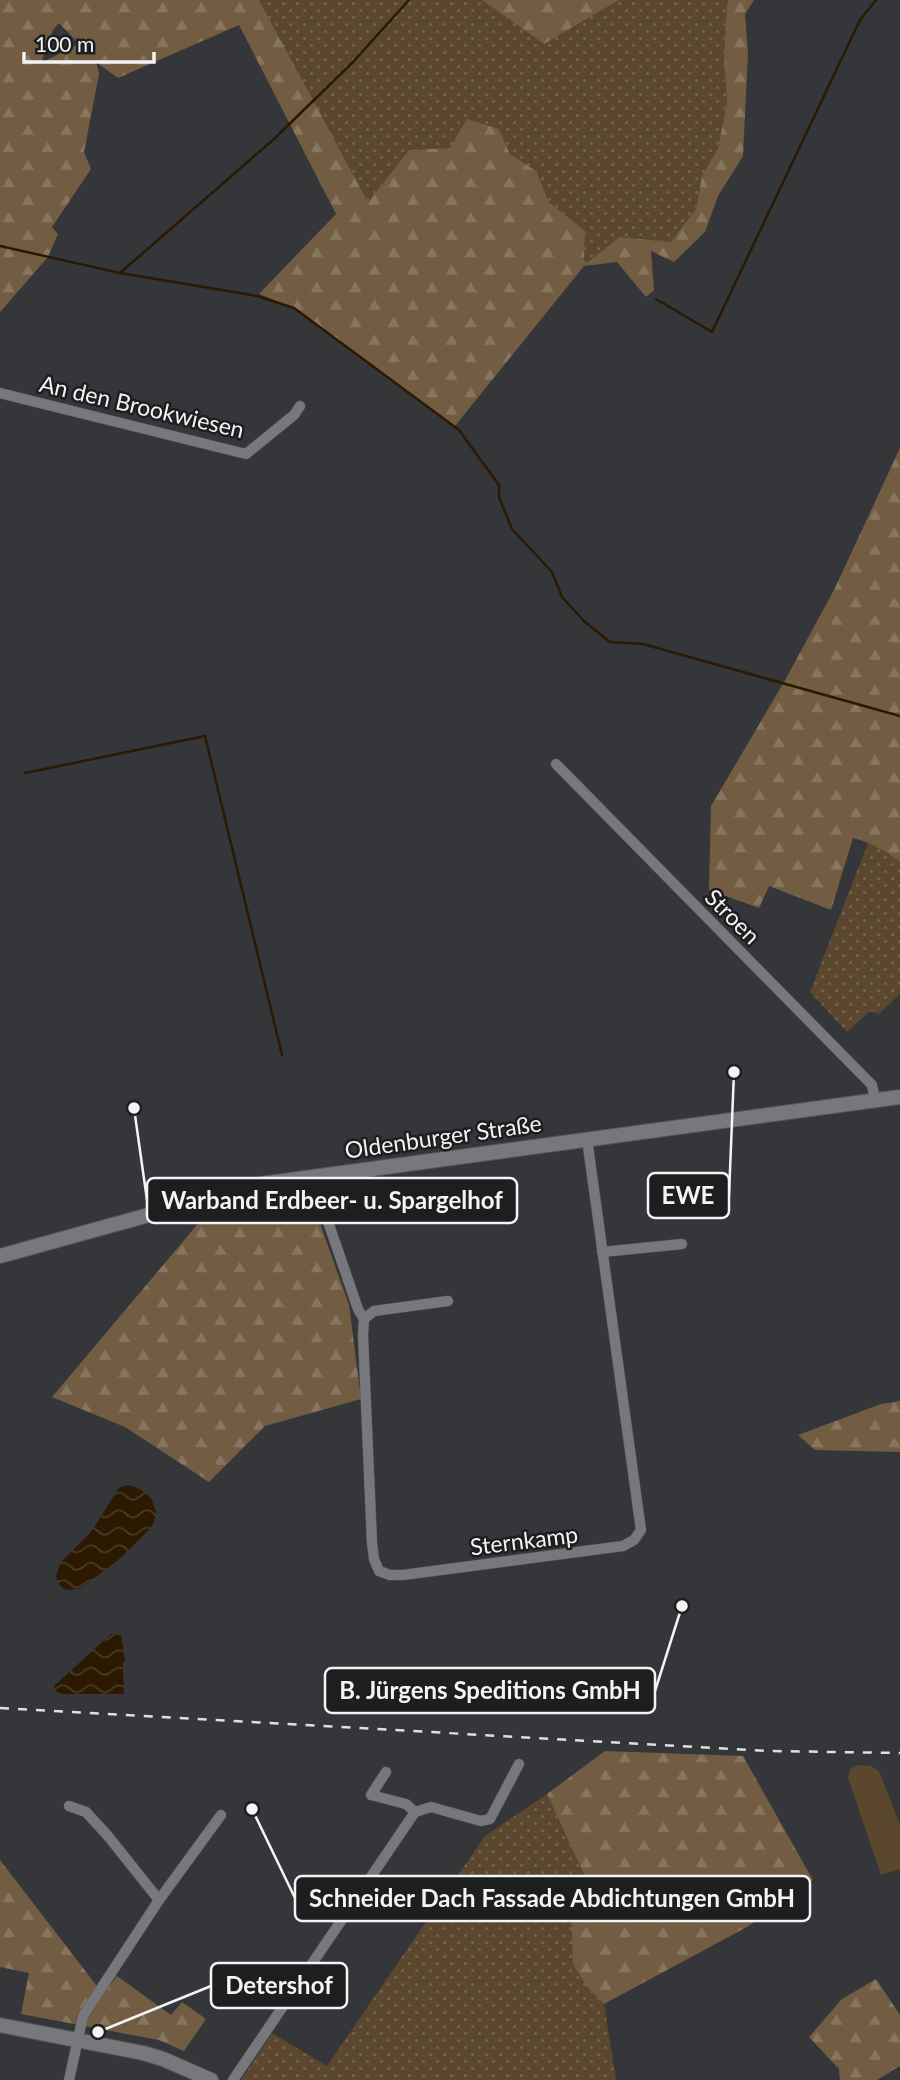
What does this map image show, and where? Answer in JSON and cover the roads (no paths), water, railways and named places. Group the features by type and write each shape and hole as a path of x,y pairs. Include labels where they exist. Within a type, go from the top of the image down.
{"main road":[{"name":"Oldenburger Straße","path":"0,1255 261,1184 900,1097"},
{"path":"0,2025 163,2059 211,2080"}],"street":[{"name":"An den Brookwiesen","path":"0,393 246,454 294,415 300,406"},
{"name":"Stroen","path":"556,764 872,1085 875,1100"},
{"name":"Sternkamp","path":"324,1210 358,1309 365,1320 363,1335 372,1543 379,1571 390,1575 403,1575 623,1546 634,1540 641,1530 586,1139"},
{"path":"603,1252 682,1244"},
{"path":"365,1320 374,1311 448,1301"},
{"path":"233,2080 415,1812 431,1807 481,1821 490,1819 519,1764"},
{"path":"386,1772 371,1796 406,1804 415,1812"},
{"path":"69,1806 86,1812 159,1900"},
{"path":"69,2080 83,2016 159,1900 221,1815"}],"water":[{"path":"128,1485 140,1489 151,1498 156,1512 154,1522 116,1562 81,1588 64,1589 56,1576 61,1562 91,1532 119,1488"},
{"path":"111,1634 121,1635 125,1660 124,1694 63,1694 55,1691 54,1686"}],"waterway":[{"path":"409,0 353,62 274,139 120,273 257,296 294,308 459,430 499,485 499,497 512,529 552,572 562,597 585,622 610,642 643,644 900,716"},
{"path":"656,299 712,332 860,20 876,0"},
{"path":"0,246 120,273"},
{"path":"25,773 205,736 282,1055"}],"railway":[{"path":"0,1708 769,1751 900,1753"}],"place":[{"name":"EWE","path":"734,1072"},
{"name":"Warband Erdbeer- u. Spargelhof","path":"134,1108"},
{"name":"B. Jürgens Speditions GmbH","path":"682,1606"},
{"name":"Schneider Dach Fassade Abdichtungen GmbH","path":"252,1809"},
{"name":"Detershof","path":"98,2032"}]}
